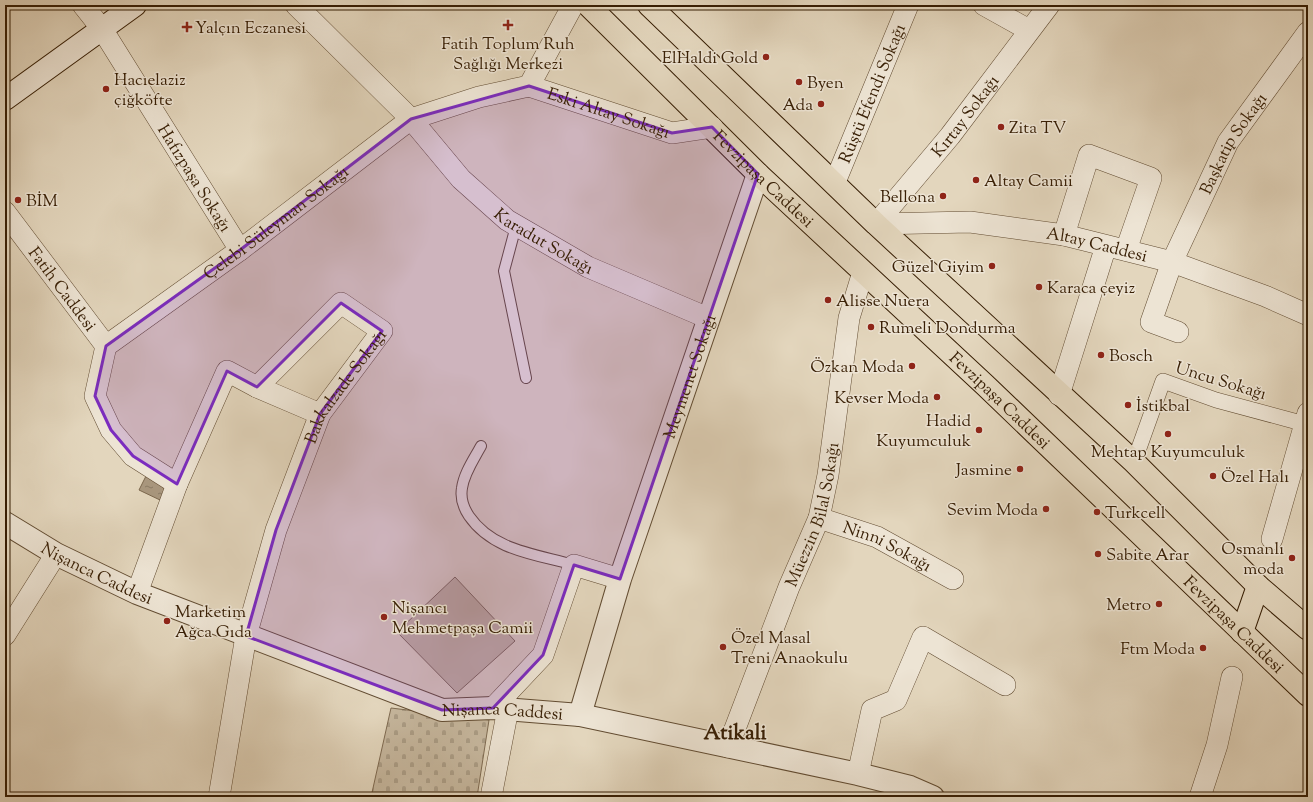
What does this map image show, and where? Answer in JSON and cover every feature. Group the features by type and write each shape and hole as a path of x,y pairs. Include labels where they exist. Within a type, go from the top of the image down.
{"main road":[{"name":"Fevzipaşa Caddesi","path":"588,5 758,174 985,385 1308,695"},
{"path":"649,5 835,182 876,224 1134,462 1258,586 1308,629"},
{"path":"1242,632 1258,586"}],"street":[{"name":"Hafızpaşa Sokağı","path":"83,5 102,29 240,250"},
{"path":"5,99 135,5"},
{"name":"Karadut Sokağı","path":"296,5 411,119 462,179 507,220 588,267 708,318"},
{"path":"529,86 573,5"},
{"name":"Rüştü Efendi Sokağı","path":"835,182 908,5"},
{"path":"984,5 1030,30"},
{"name":"Kırtay Sokağı","path":"876,224 950,136 1049,5"},
{"name":"Başkatip Sokağı","path":"1178,332 1151,322 1172,262 1228,142 1308,32"},
{"name":"Çelebi Süleyman Sokağı","path":"106,346 240,250 411,119 479,98 529,86"},
{"name":"Eski Altay Sokağı","path":"529,86 672,133 712,127"},
{"path":"1064,235 1089,155 1151,178 1126,250"},
{"name":"Meymenet Sokağı","path":"580,715 620,579 758,174"},
{"name":"Fatih Caddesi","path":"5,212 106,346"},
{"name":"Altay Caddesi","path":"876,224 970,222 1064,235 1172,262 1265,296 1308,315"},
{"path":"1059,394 1106,246"},
{"name":"Müezzin Bilal Sokağı","path":"728,747 789,587 818,518 828,475 849,318 863,272"},
{"name":"Bakkalzade Sokağı","path":"219,797 246,636 276,530 320,414 382,331 341,303 257,388"},
{"path":"106,346 95,396 112,430 133,456 177,484"},
{"path":"137,593 177,484 227,371 257,388 320,414"},
{"name":"Uncu Sokağı","path":"1134,462 1163,381 1216,400 1306,419"},
{"path":"1272,539 1306,419"},
{"name":"Ninni Sokağı","path":"818,518 877,538 953,579"},
{"name":"Nişanca Caddesi","path":"5,523 56,554 137,593 442,710 501,709 580,715 858,774 910,787 933,797"},
{"path":"5,636 56,554"},
{"path":"491,797 501,709 543,655 574,565 620,579"},
{"path":"858,774 872,710 896,700 923,637 1005,685"},
{"path":"1200,797 1217,745 1232,677"}],"lane":[{"path":"516,226 504,271 526,378"},
{"path":"481,446 461,488 462,506 476,526 481,532 501,545 574,565"}],"highlighted area":[{"path":"529,86 672,133 712,127 758,174 620,579 574,565 543,655 493,708 442,710 246,636 276,530 320,414 382,331 341,303 257,387 227,371 177,484 133,456 111,430 95,396 106,346 240,250 411,119"}],"green space":[{"path":"455,577 515,641 457,693 397,632"},
{"path":"391,708 489,720 477,797 371,797"}],"water":[{"path":"147,474 168,484 160,500 139,490"}],"place":[{"name":"Fatih Toplum Ruh Sağlığı Merkezi","path":"508,25"},
{"name":"Yalçın Eczanesi","path":"187,27"},
{"name":"ElHaldi Gold","path":"766,57"},
{"name":"Byen","path":"799,82"},
{"name":"Hacıelaziz çiğköfte","path":"106,89"},
{"name":"Ada","path":"821,104"},
{"name":"Zita TV","path":"1001,127"},
{"name":"Altay Camii","path":"976,180"},
{"name":"Bellona","path":"943,196"},
{"name":"BİM","path":"18,200"},
{"name":"Güzel Giyim","path":"992,266"},
{"name":"Karaca çeyiz","path":"1039,287"},
{"name":"Alisse Nuera","path":"828,300"},
{"name":"Rumeli Dondurma","path":"871,327"},
{"name":"Bosch","path":"1101,355"},
{"name":"Özkan Moda","path":"912,366"},
{"name":"Kevser Moda","path":"937,397"},
{"name":"İstikbal","path":"1128,405"},
{"name":"Hadid Kuyumculuk","path":"979,430"},
{"name":"Mehtap Kuyumculuk","path":"1168,434"},
{"name":"Jasmine","path":"1020,469"},
{"name":"Özel Halı","path":"1213,476"},
{"name":"Sevim Moda","path":"1046,509"},
{"name":"Turkcell","path":"1097,512"},
{"name":"Sabite Arar","path":"1098,554"},
{"name":"Osmanlı moda","path":"1292,558"},
{"name":"Metro","path":"1159,604"},
{"name":"Nişancı Mehmetpaşa Camii","path":"384,617"},
{"name":"Marketim Ağca Gıda","path":"167,621"},
{"name":"Özel Masal Treni Anaokulu","path":"723,647"},
{"name":"Ftm Moda","path":"1203,648"}],"district":[{"name":"Atikali","path":"735,732"}]}
